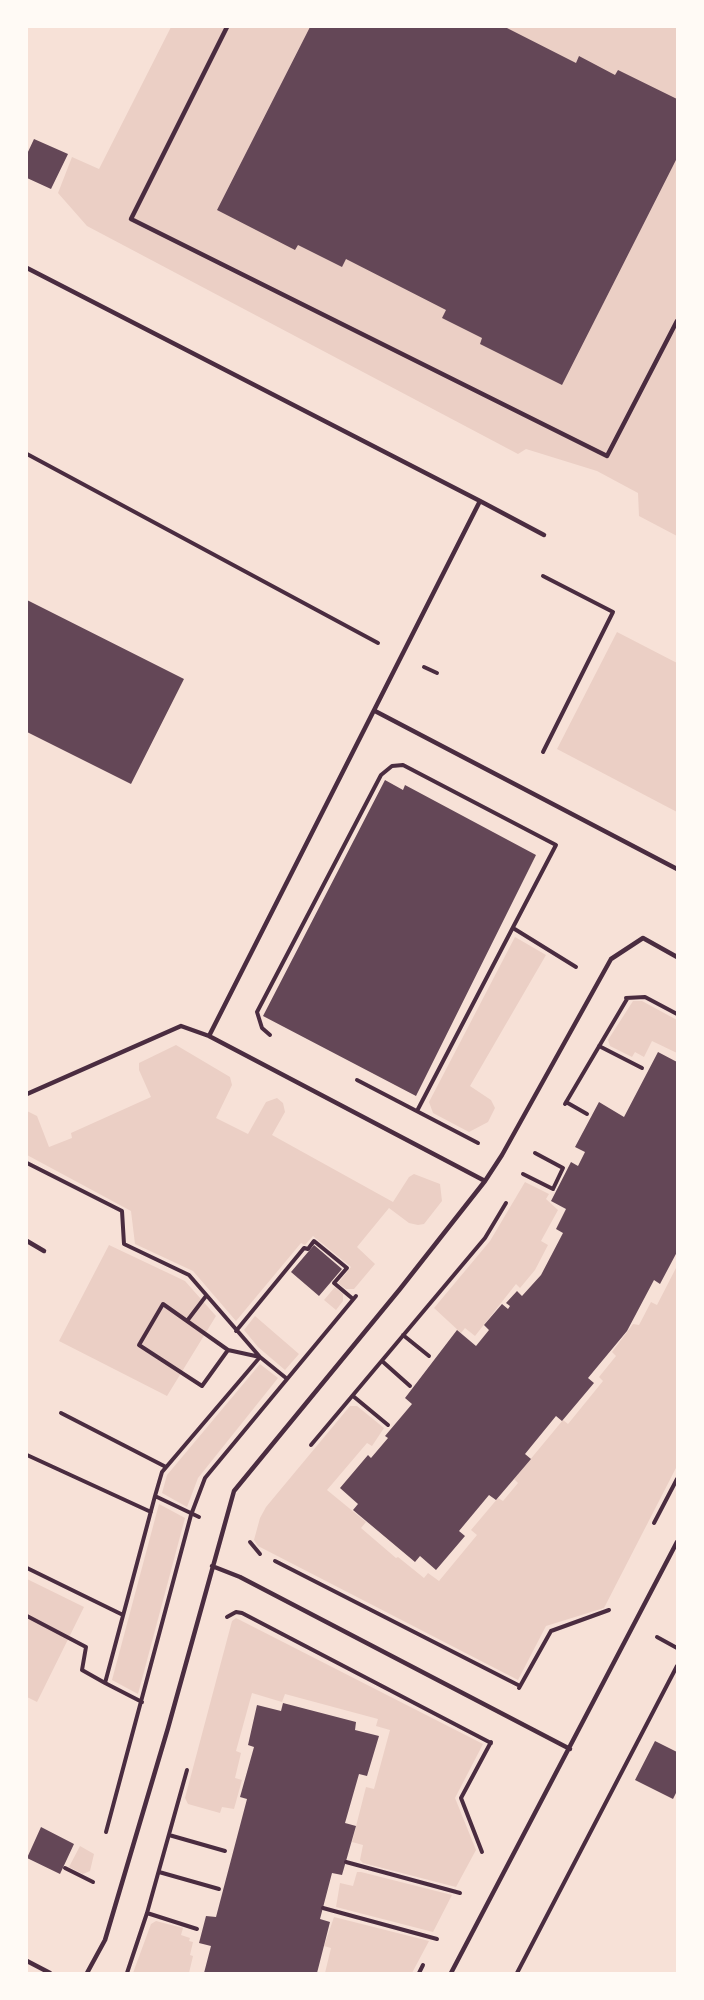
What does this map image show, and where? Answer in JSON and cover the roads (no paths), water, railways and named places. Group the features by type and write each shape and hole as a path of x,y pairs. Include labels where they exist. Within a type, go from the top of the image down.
{"lane":[{"path":"227,27 131,219 607,456 677,321"},
{"path":"27,268 544,534"},
{"path":"209,1036 480,501"},
{"path":"375,711 677,869"},
{"path":"87,1973 105,1940 234,1491 400,1289 485,1181 502,1155 610,959 643,938 677,957"},
{"path":"27,1095 181,1026 209,1036 485,1181"},
{"path":"27,1241 44,1251"},
{"path":"451,1973 677,1542"},
{"path":"212,1566 240,1576 570,1749"},
{"path":"27,1961 50,1973"}]}
